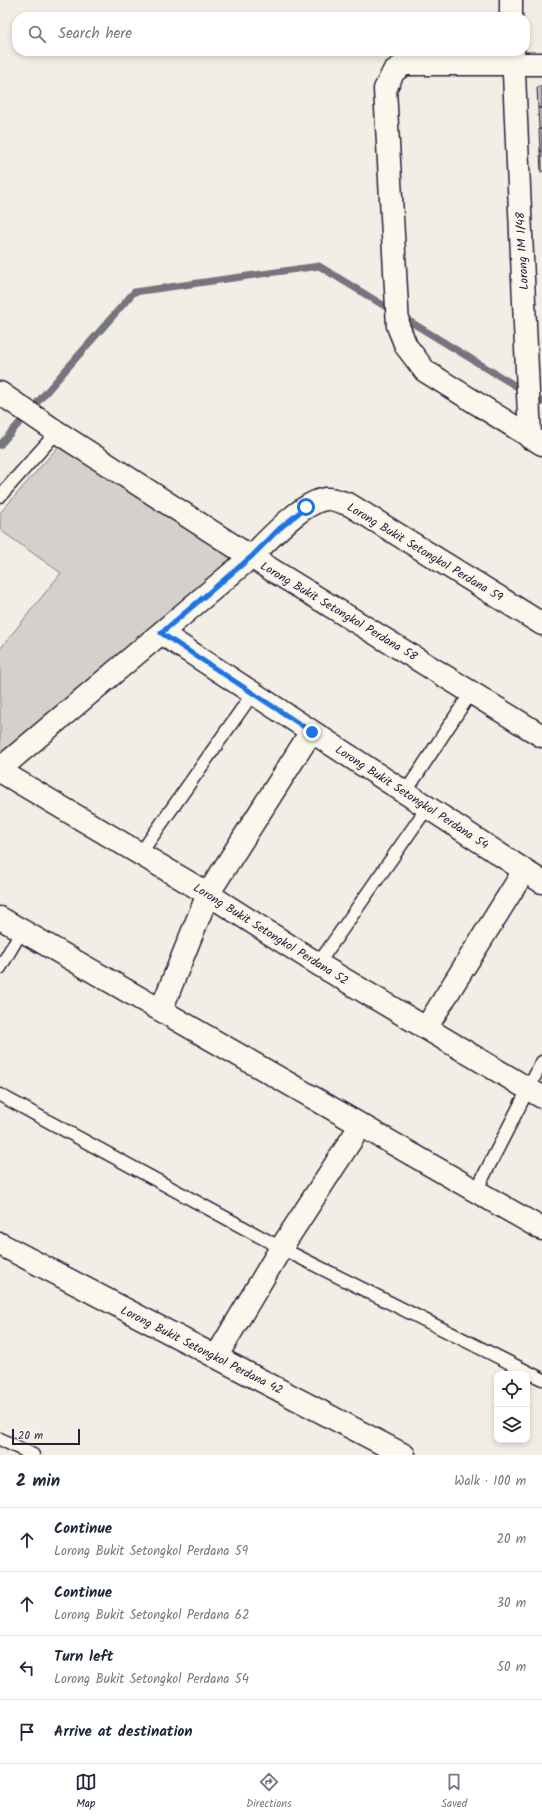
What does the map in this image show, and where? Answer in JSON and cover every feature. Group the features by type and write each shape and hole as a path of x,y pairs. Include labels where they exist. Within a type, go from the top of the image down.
{"street":[{"path":"511,0 512,12"},
{"path":"534,438 425,371 406,346 398,326 385,89 394,71 405,64 513,58 542,64"},
{"name":"Lorong IM 1/48","path":"513,58 528,367 534,438"},
{"name":"Lorong Bukit Setongkol Perdana 58","path":"5,396 48,426 251,557 472,691 542,736"},
{"name":"Lorong Bukit Setongkol Perdana 59","path":"0,770 251,557 279,529 306,507 327,499 350,505 542,624"},
{"name":"Lorong Bukit Setongkol Perdana 54","path":"161,633 533,876"},
{"path":"162,1010 208,894 312,732"},
{"name":"Lorong Bukit Setongkol Perdana 52","path":"0,770 208,894 318,964 535,1093"},
{"path":"426,1028 533,876"},
{"path":"0,918 542,1229"},
{"path":"216,1357 281,1248 361,1125"},
{"name":"Lorong Bukit Setongkol Perdana 42","path":"0,1244 404,1455"}],"lane":[{"path":"0,496 48,426"},
{"path":"405,793 472,691"},
{"path":"140,854 253,693"},
{"path":"318,964 427,808"},
{"path":"0,968 22,930"},
{"path":"476,1191 535,1093 542,1062"},
{"path":"0,1096 281,1248 542,1379"},
{"path":"0,1439 33,1455"}],"shaded area":[{"path":"58,447 251,557 0,769 0,649 61,573 0,530 0,513"}],"building":[{"path":"537,87 542,87 542,108 538,108"},
{"path":"538,108 542,108 542,129 539,129"},
{"path":"539,129 542,129 542,151 540,151"},
{"path":"540,151 542,151 542,172 541,172"}],"waterway":[{"path":"0,445 134,292 319,266 542,402"}],"route":[{"path":"306,507 279,529 251,557 161,633 312,732"}]}
